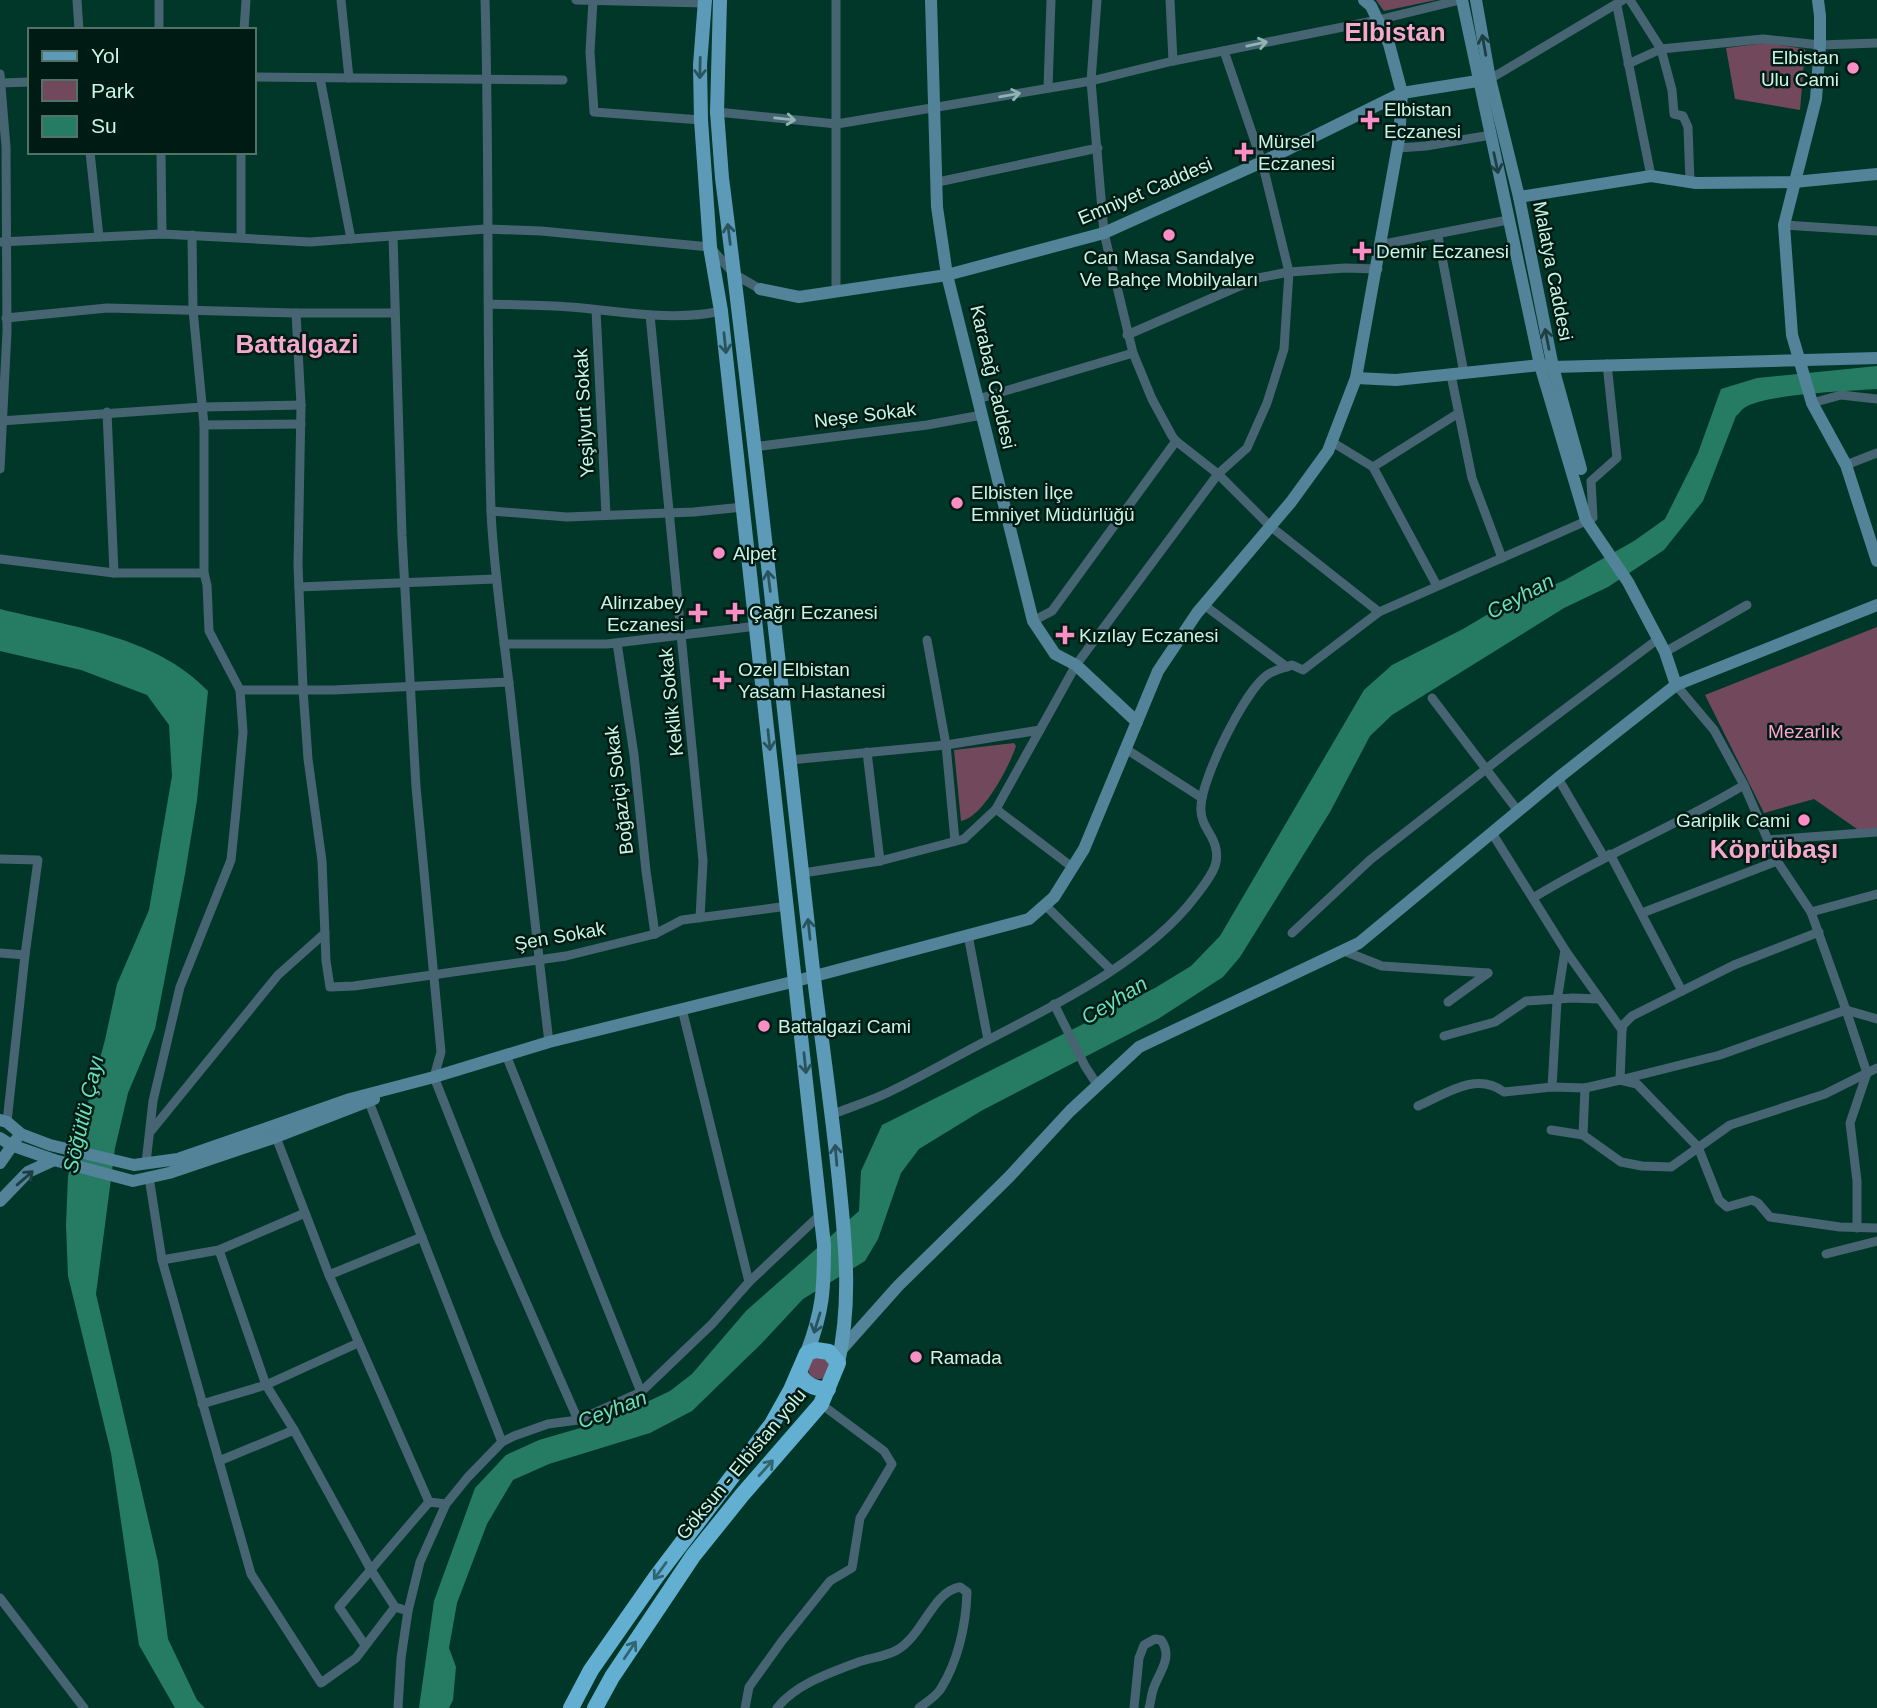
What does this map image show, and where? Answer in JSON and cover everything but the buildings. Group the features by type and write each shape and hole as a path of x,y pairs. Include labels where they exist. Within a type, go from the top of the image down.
{"highway":[{"path":"807,1353 823,1350 840,1357"},
{"name":"Göksun - Elbistan yolu","path":"571,1708 591,1670 649,1587 772,1424 807,1353"},
{"name":"Göksun - Elbistan yolu","path":"595,1708 612,1677 692,1556 821,1404 840,1357"},
{"path":"799,1372 806,1383 828,1389"}],"main road":[{"name":"Göksun - Elbistan yolu","path":"720,0 717,112 722,178 843,1223 847,1279 846,1324 840,1357"},
{"name":"Göksun - Elbistan yolu","path":"705,1 700,65 701,120 710,247 721,311 757,626 824,1245 824,1293 821,1313 807,1353"}],"street":[{"path":"77,0 79,28"},
{"path":"159,0 159,28"},
{"path":"244,28 246,0"},
{"path":"341,0 349,78"},
{"path":"485,0 486,229 491,511 495,579 549,1041"},
{"path":"576,0 705,1"},
{"path":"836,0 836,292"},
{"name":"Karabağ Caddesi","path":"931,0 937,207 949,280 1032,621 1055,654 1076,665 1137,722"},
{"path":"1048,88 1051,0"},
{"path":"1097,0 1091,81 1104,233 1127,335 1152,399 1176,441 1219,474 1270,526 1379,612"},
{"path":"1170,0 1173,61"},
{"path":"717,112 837,124 1091,81 1461,0 1484,80 1490,135 1508,220 1590,519 1603,547 1628,582 1665,652 1676,685 1714,730 1744,785 1777,861 1811,912 1867,1073 1850,1123 1857,1181 1857,1228"},
{"name":"Malatya Caddesi","path":"1476,0 1484,80 1519,197 1546,366"},
{"path":"1630,0 1661,49 1672,90 1674,114 1683,117 1688,127 1690,182"},
{"path":"1818,0 1820,45 1816,99 1784,225 1791,335 1812,402 1846,465 1873,535 1877,561"},
{"path":"593,1 590,52 594,112 701,120"},
{"path":"0,859 38,860 4,1121 21,1134 50,1145 140,1164 178,1159 350,1099 434,1077 549,1041 796,981 1028,919 1054,897 1084,849 1158,671 1203,605 1291,502 1328,451 1356,378 1398,148 1402,93 1389,44 1366,2"},
{"path":"1484,80 1620,3 1628,64 1651,176"},
{"path":"1628,64 1661,49 1763,39 1820,45 1877,43"},
{"path":"803,873 880,860 964,839 996,809 1076,665 1219,474 1247,448 1267,403 1284,349 1289,272 1262,162 1224,51"},
{"path":"0,74 6,318 3,332 0,469"},
{"path":"256,77 563,80"},
{"path":"320,78 351,239"},
{"name":"Emniyet Caddesi","path":"760,289 799,297 949,280 1104,233 1262,162 1402,93 1484,80"},
{"path":"0,83 28,82"},
{"path":"1398,148 1490,135"},
{"path":"938,182 1098,148"},
{"path":"90,154 99,237"},
{"path":"161,154 162,233"},
{"path":"241,154 241,237"},
{"path":"1519,197 1651,176 1690,182 1794,182 1877,174"},
{"path":"1379,245 1438,236 1508,220"},
{"path":"1784,225 1877,231"},
{"path":"3,242 162,233 310,242 486,229 541,231 710,247 734,274 760,289"},
{"path":"140,1164 150,1132 153,1101 180,987 231,860 243,732 240,690 209,631 204,573 204,425 193,310 192,235"},
{"path":"393,236 410,687 416,787 441,1052 434,1077 497,1236 578,1420"},
{"path":"1438,236 1457,374 1457,414 1472,478 1502,558"},
{"path":"1127,335 1258,278 1289,272 1345,268 1378,269"},
{"path":"489,303 650,315 708,314 721,311"},
{"path":"6,318 107,308 395,313"},
{"name":"Yeşilyurt Sokak","path":"596,310 606,515"},
{"path":"150,1132 278,975 325,933 322,860 308,759 303,689 299,587 302,405 296,313"},
{"name":"Keklik Sokak","path":"650,315 703,861 700,918"},
{"path":"978,399 1133,353"},
{"path":"1356,378 1396,380 1546,366 1606,364 1800,366 1877,358"},
{"path":"1590,519 1591,481 1617,458 1606,364"},
{"path":"1812,402 1841,395 1877,399"},
{"path":"2,421 107,412 302,405"},
{"path":"107,412 114,573"},
{"path":"1373,467 1457,414"},
{"name":"Neşe Sokak","path":"753,447 928,425 982,415"},
{"path":"204,425 301,424"},
{"path":"1032,621 1052,611 1176,441"},
{"path":"1332,442 1373,467 1437,586"},
{"path":"1846,465 1877,453"},
{"path":"491,511 567,517 743,507"},
{"path":"832,1114 887,1093 1054,1004 1146,948 1168,930 1215,869 1218,849 1203,822 1201,808 1204,789 1232,726 1252,690 1268,674 1292,665 1303,670 1379,612 1590,519"},
{"path":"0,559 114,573 204,573"},
{"path":"299,587 495,579"},
{"path":"1203,605 1287,667"},
{"path":"1665,652 1747,605"},
{"path":"840,1357 898,1286 1009,1177 1070,1111 1139,1047 1359,943 1558,778 1676,685 1877,605"},
{"path":"504,644 543,646 617,643 757,626"},
{"path":"1292,933 1370,860 1658,639"},
{"path":"927,640 946,745 955,841"},
{"name":"Boğaziçi Sokak","path":"617,643 634,755 655,934"},
{"path":"240,690 509,682"},
{"path":"1432,698 1518,811"},
{"path":"790,760 946,745 1040,730"},
{"path":"1126,749 1202,798"},
{"path":"867,752 880,860"},
{"path":"1558,778 1642,913 1682,991"},
{"path":"1533,898 1744,785"},
{"path":"996,809 1072,867"},
{"path":"1768,840 1877,832"},
{"path":"1492,833 1565,950 1622,1030"},
{"path":"1642,913 1777,861"},
{"path":"1811,912 1877,894"},
{"path":"1045,905 1111,970"},
{"name":"Şen Sokak","path":"325,933 330,987 335,987 505,963 539,961 655,934 682,920 788,906"},
{"path":"1620,1080 1622,1030 1632,1016 1734,965 1819,932"},
{"path":"968,935 988,1040"},
{"path":"1552,1087 1557,1001 1565,950"},
{"path":"1345,951 1382,966 1488,973 1447,1002"},
{"path":"0,953 25,955"},
{"path":"1444,1036 1495,1022 1526,1001 1598,999"},
{"path":"1054,1004 1084,1066 1097,1086"},
{"path":"682,1009 749,1282"},
{"path":"1418,1106 1469,1084 1492,1083 1504,1092 1552,1087 1586,1088 1720,1055 1846,1010 1875,1016"},
{"path":"506,1055 641,1392"},
{"path":"1551,1130 1583,1135 1621,1162 1642,1167 1671,1167 1730,1125 1825,1094 1877,1068"},
{"path":"5,1142 54,1160 133,1181 169,1173 276,1137 434,1077"},
{"path":"1620,1080 1637,1084 1698,1147 1719,1200 1727,1207 1752,1200 1770,1217 1877,1228"},
{"path":"1583,1135 1586,1088"},
{"path":"369,1102 502,1442"},
{"path":"5,1142 21,1134"},
{"path":"276,1137 329,1275 429,1502"},
{"path":"0,1163 5,1142"},
{"path":"0,1201 28,1172 54,1160"},
{"path":"149,1177 162,1260 251,1574 321,1683 356,1658 395,1607"},
{"path":"162,1260 219,1250 305,1213"},
{"path":"398,1708 401,1658 408,1611 420,1562 446,1504 502,1442 548,1424 578,1420 641,1392 712,1324 749,1282 821,1214"},
{"path":"329,1275 422,1237"},
{"path":"1826,1254 1877,1241"},
{"path":"219,1250 266,1385 294,1430 371,1570 395,1607 408,1611"},
{"path":"202,1404 266,1385 358,1343"},
{"path":"745,1708 749,1687 782,1641 830,1581 852,1568 860,1518 892,1464 884,1451 821,1404"},
{"path":"219,1461 294,1430"},
{"path":"429,1502 446,1504"},
{"path":"365,1645 339,1607 429,1502"},
{"path":"777,1708 782,1701 804,1686 855,1663 895,1651 916,1636 941,1597 951,1589 960,1587 967,1592 966,1614 958,1650 939,1691 919,1708"},
{"path":"0,1598 84,1708"},
{"path":"1134,1708 1139,1658 1144,1645 1155,1639 1161,1640 1165,1646 1166,1659 1153,1689 1149,1708"}],"green space":[{"path":"1376,0 1436,0 1384,11"},
{"path":"1766,43 1805,49 1800,110 1735,99 1726,48"},
{"name":"Mezarlık","path":"1877,627 1877,829 1857,829 1814,799 1764,813 1705,695"},
{"path":"1014,743 1016,746 1013,755 994,790 978,811 961,821 954,750"},
{"path":"819,1357 827,1360 830,1368 827,1376 819,1379 811,1376 808,1368 811,1360"}],"water":[{"path":"1877,366 1877,389 1787,396 1754,403 1744,408 1736,416 1703,501 1664,550 1608,587 1564,608 1392,715 1370,736 1330,812 1240,957 1223,977 1158,1019 981,1111 919,1149 901,1173 878,1239 865,1261 803,1299 692,1411 650,1433 549,1464 513,1480 487,1524 457,1603 449,1648 456,1667 453,1700 449,1708 419,1708 434,1601 475,1488 506,1455 539,1440 611,1419 670,1391 692,1374 746,1311 859,1211 861,1171 882,1125 1155,988 1191,966 1220,936 1364,690 1392,665 1490,613 1565,580 1634,541 1665,519 1698,453 1721,389 1757,378"},
{"path":"0,609 83,628 138,646 187,672 208,691 197,800 185,874 155,1029 128,1093 115,1148 96,1294 158,1562 168,1639 197,1700 205,1708 175,1708 139,1645 111,1453 68,1276 66,1225 68,1176 105,1040 117,984 149,910 172,776 169,725 147,695 81,670 0,651"}],"place":[{"name":"Elbistan Ulu Cami","path":"1853,68"},
{"name":"Elbistan Eczanesi","path":"1370,120"},
{"name":"Mürsel Eczanesi","path":"1244,152"},
{"name":"Can Masa Sandalye Ve Bahçe Mobilyaları","path":"1169,235"},
{"name":"Demir Eczanesi","path":"1362,251"},
{"name":"Elbisten İlçe Emniyet Müdürlüğü","path":"957,503"},
{"name":"Alpet","path":"719,553"},
{"name":"Çağrı Eczanesi","path":"735,612"},
{"name":"Alirızabey Eczanesi","path":"698,613"},
{"name":"Kızılay Eczanesi","path":"1065,635"},
{"name":"Ozel Elbistan Yasam Hastanesi","path":"722,680"},
{"name":"Gariplik Cami","path":"1804,820"},
{"name":"Battalgazi Cami","path":"764,1026"},
{"name":"Ramada","path":"916,1357"}],"district":[{"name":"Elbistan","path":"1395,32"},
{"name":"Battalgazi","path":"297,344"},
{"name":"Köprübaşı","path":"1774,849"}],"water label":[{"name":"Ceyhan","path":"1520,596"},
{"name":"Ceyhan","path":"1114,1000"},
{"name":"Söğütlü Çayı","path":"83,1114"},
{"name":"Ceyhan","path":"612,1409"}]}
